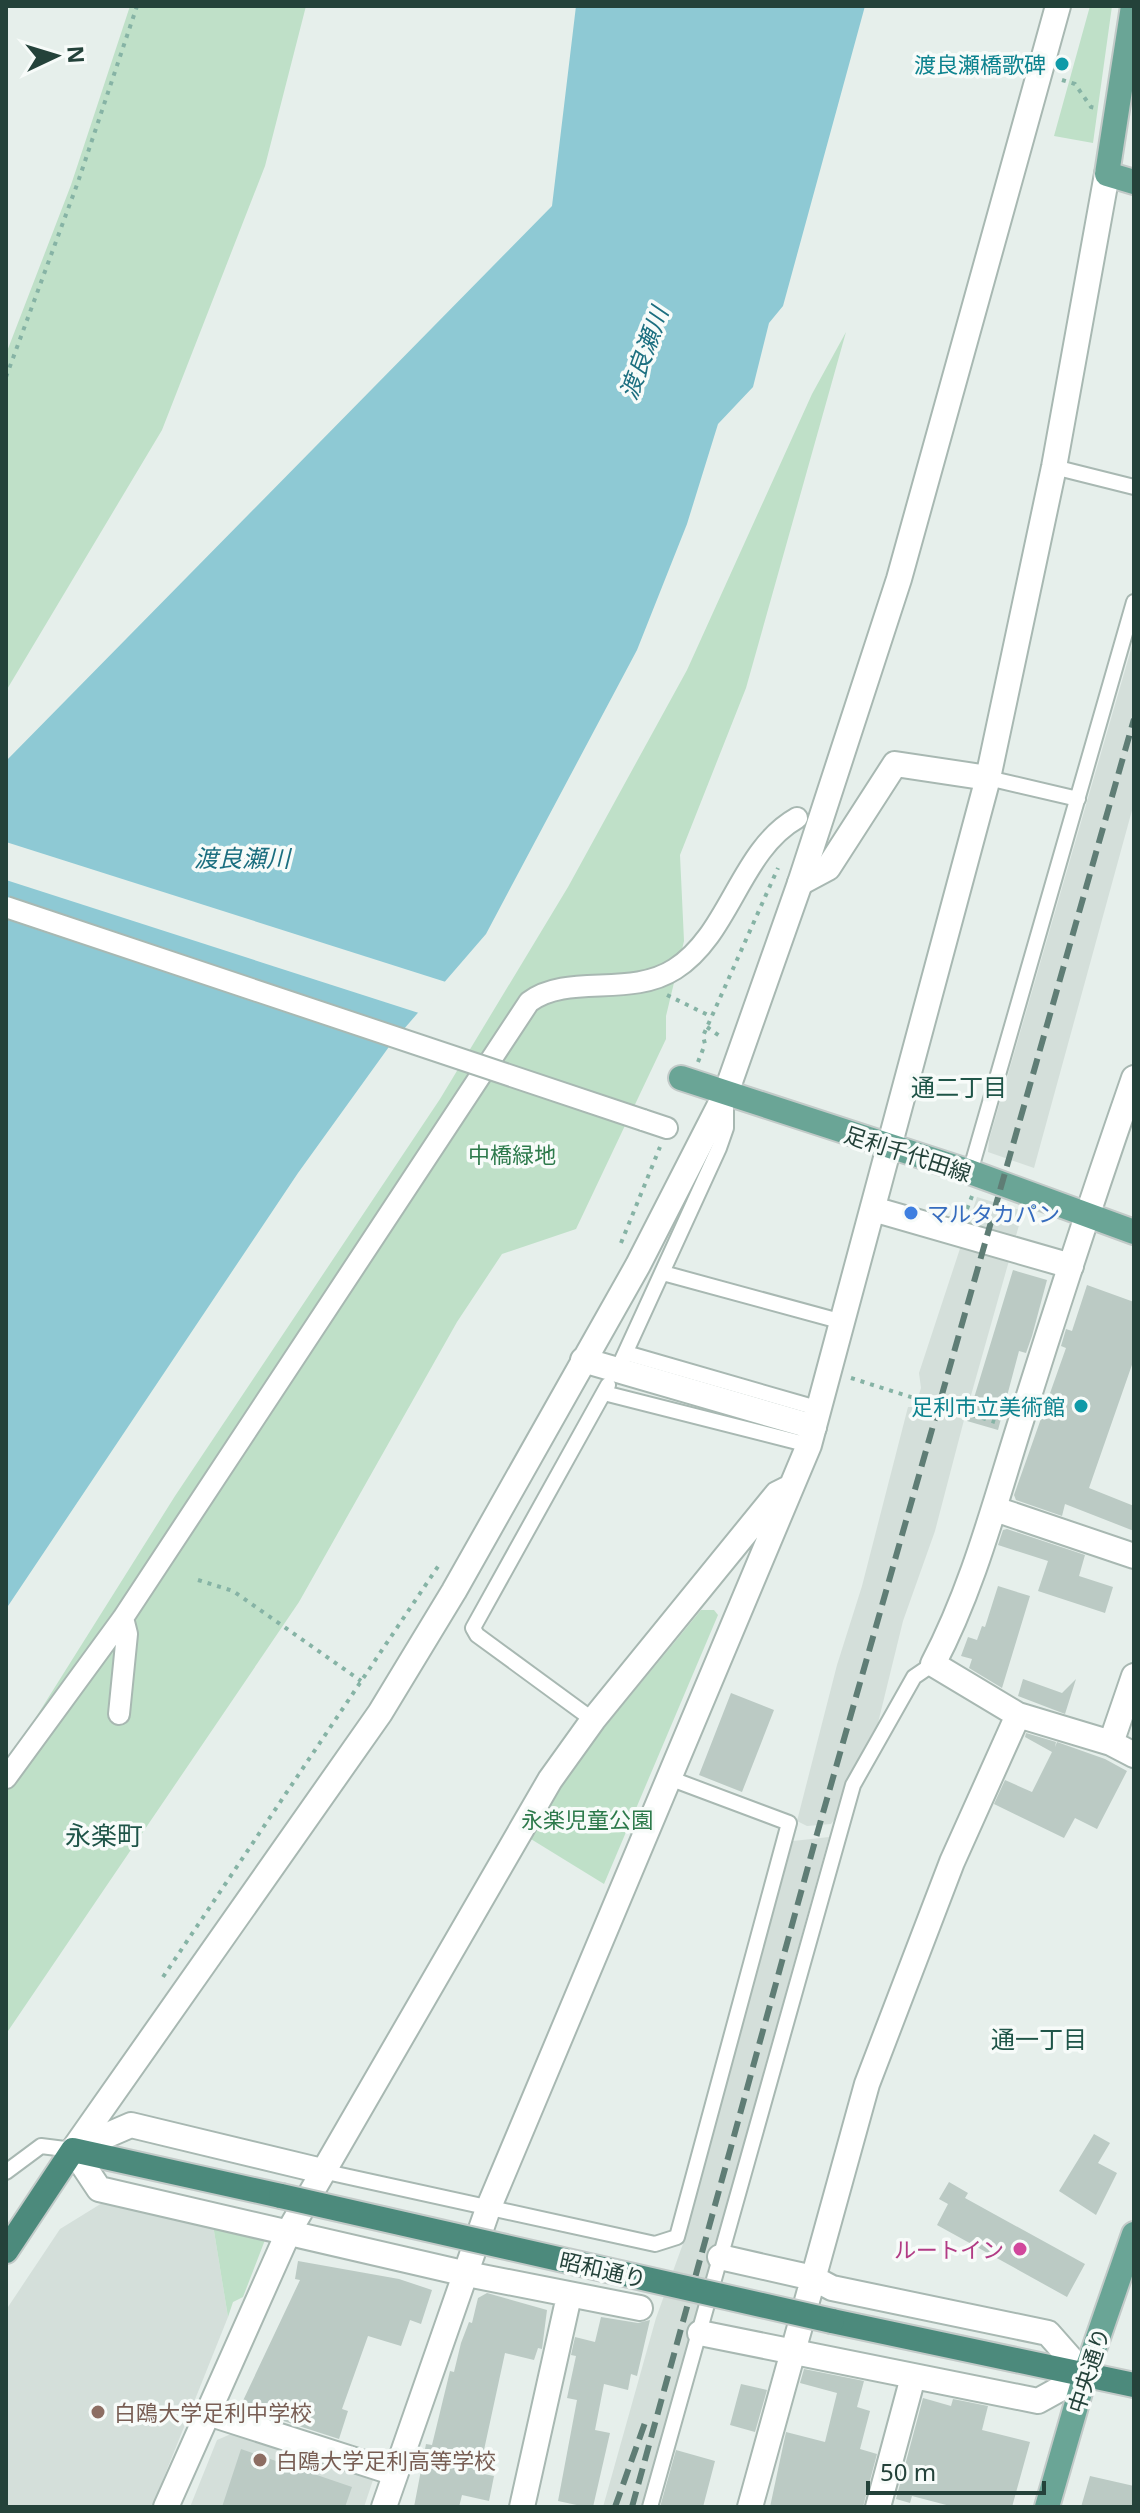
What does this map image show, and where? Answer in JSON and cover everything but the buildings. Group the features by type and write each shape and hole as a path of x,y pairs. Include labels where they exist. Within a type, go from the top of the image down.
{"highway":[{"name":"昭和通り","path":"73,2150 832,2321 1134,2385"},
{"path":"6,2251 73,2150"}],"main road":[{"path":"1133,6 1107,174 1134,182"},
{"name":"足利千代田線","path":"681,1078 1088,1212 1134,1232"},
{"name":"中央通り","path":"1047,2507 1085,2375 1134,2234"}],"street":[{"path":"73,2150 380,1713 454,1591 638,1265 726,1093 800,883 899,579 1058,6"},
{"path":"384,2507 488,2209 746,1600 814,1427 988,778 1054,467 1107,174"},
{"path":"800,883 828,868 895,764 988,778"},
{"path":"6,1778 123,1618 529,1002 552,990 623,986 654,980 674,970 700,945 770,842 797,818"},
{"path":"6,907 667,1128"},
{"path":"1134,1078 1088,1212 995,1509 953,1627 933,1664 1018,1715 1111,1743 1134,1755"},
{"path":"873,1209 1071,1266"},
{"path":"583,1360 814,1427"},
{"path":"166,2507 289,2231 550,1780 593,1720 777,1494 793,1486"},
{"path":"995,1509 1134,1556"},
{"path":"709,1580 729,1587 746,1600"},
{"path":"119,1714 127,1634 123,1618"},
{"path":"1111,1743 1134,1676"},
{"path":"750,2507 867,2084 952,1862 1018,1715"},
{"path":"73,2150 131,2125 322,2171"},
{"path":"73,2150 99,2189 467,2274 640,2308"},
{"path":"700,2333 1038,2401 1085,2375 1048,2333 832,2288 813,2278 720,2257"},
{"path":"522,2507 569,2296"},
{"path":"878,2507 913,2377"},
{"path":"208,2413 395,2473"}],"lane":[{"path":"1054,467 1134,487"},
{"path":"970,1172 1134,602"},
{"path":"988,778 1078,799"},
{"path":"726,1093 726,1128 624,1357 814,1427"},
{"path":"663,1273 843,1322"},
{"path":"593,1720 477,1635 473,1628 606,1389 814,1427"},
{"path":"650,2507 853,1785 914,1677 933,1664"},
{"path":"322,2171 655,2244 677,2237 789,1823 669,1778"},
{"path":"6,2172 41,2146 73,2150"}],"path":[{"path":"6,377 78,182 137,6"},
{"path":"1062,80 1075,84 1091,107"},
{"path":"703,1053 703,1036 781,860"},
{"path":"671,998 712,1017"},
{"path":"707,1027 720,1037"},
{"path":"616,1255 667,1128"},
{"path":"851,1378 914,1398"},
{"path":"963,1412 1006,1425"},
{"path":"157,1986 449,1550"},
{"path":"198,1580 233,1591 361,1681"}],"shaded area":[{"path":"1134,639 1134,803 1034,1168 988,1152 989,1140"},
{"path":"977,1197 1023,1211 968,1406 962,1405 958,1417 964,1420 935,1531 903,1621 878,1723 848,1777 835,1819 831,1824 807,1826 797,1821 837,1665 862,1586 908,1407 915,1407 921,1388 919,1373"},
{"path":"829,1837 642,2507 603,2507 656,2318 684,2241 793,1841"},
{"name":"白鴎大学足利中学校","path":"107,2200 213,2225 228,2317 152,2507 6,2507 6,2310 60,2229"},
{"name":"白鴎大学足利高等学校","path":"231,2434 373,2480 364,2507 190,2507 217,2440"}],"green space":[{"path":"130,6 306,6 265,166 162,430 6,691 6,354 71,185"},
{"path":"1090,6 1112,6 1093,143 1054,136"},
{"name":"中橋緑地","path":"846,332 746,688 680,855 684,941 666,1016 666,1039 576,1229 502,1254 457,1322 299,1602 6,2034 6,1759 33,1722 175,1496 440,1099 568,887 687,670 812,394"},
{"name":"永楽児童公園","path":"701,1610 714,1610 718,1615 604,1884 526,1836 566,1774"},
{"path":"213,2225 265,2240 243,2297 233,2302 228,2317"}],"water":[{"name":"渡良瀬川","path":"576,6 865,6 783,306 769,323 753,387 718,424 687,524 637,650 486,934 391,1044 298,1173 6,1609 6,761 552,206"}],"pier":[{"path":"6,842 449,983 422,1014 6,880"}],"railway":[{"path":"632,2507 817,1834 1134,719"},
{"path":"615,2507 646,2420"}],"place":[{"name":"渡良瀬橋歌碑","path":"1062,64"},
{"name":"マルタカパン","path":"911,1213"},
{"name":"足利市立美術館","path":"1081,1406"},
{"name":"ルートイン","path":"1020,2249"},
{"name":"白鴎大学足利中学校","path":"98,2412"},
{"name":"白鴎大学足利高等学校","path":"260,2460"}],"district":[{"name":"通二丁目","path":"959,1086"},
{"name":"永楽町","path":"104,1835"},
{"name":"通一丁目","path":"1039,2038"}]}
